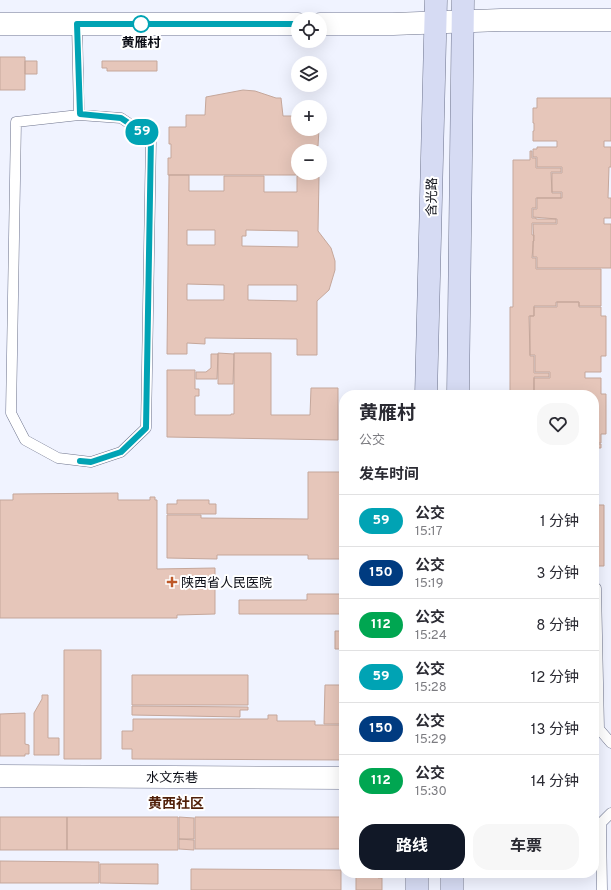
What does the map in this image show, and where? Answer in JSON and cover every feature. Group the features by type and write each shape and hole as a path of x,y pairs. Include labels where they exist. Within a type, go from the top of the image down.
{"main road":[{"name":"含光路","path":"426,390 436,0"},
{"path":"458,390 463,0"},
{"path":"417,878 417,890"},
{"path":"452,878 452,890"}],"street":[{"path":"327,24 611,20"},
{"path":"0,24 291,24"},
{"name":"水文东巷","path":"0,776 339,778"}],"lane":[{"path":"77,24 80,114"},
{"path":"80,114 121,118 151,138 146,428 121,452 91,462 58,458 25,440 11,412 16,122 80,114"},
{"path":"599,733 611,743"},
{"path":"599,820 611,813"},
{"path":"599,838 602,890"}],"building":[{"path":"0,57 25,57 25,90 0,90"},
{"path":"25,61 37,61 37,74 25,74"},
{"path":"102,61 157,61 157,71 107,71 107,68 102,68"},
{"path":"243,90 255,91 276,98 281,98 283,116 291,116 291,136 319,136 318,144 291,144 291,175 168,175 168,158 171,158 169,127 186,127 186,115 205,115 206,97"},
{"path":"537,98 611,98 611,141 604,141 604,147 611,147 608,198 611,198 611,218 604,218 604,224 611,224 611,268 537,268 537,257 533,257 533,224 557,224 557,219 533,217 533,209 537,209 537,198 562,198 562,192 552,192 552,173 562,173 562,167 537,167 537,157 533,157 533,149 537,149 537,147 557,147 557,141 533,141 533,108 537,108"},
{"path":"530,151 532,151 532,158 536,158 536,168 561,168 561,172 551,172 552,193 561,193 561,198 536,198 536,208 532,208 532,218 556,219 556,223 532,223 532,235 534,235 532,258 536,258 536,269 601,269 601,306 579,306 579,302 556,302 556,306 534,306 534,316 529,316 530,356 534,356 534,373 549,373 549,377 534,377 534,390 510,390 510,307 513,307 513,160 530,160"},
{"path":"169,175 189,175 189,191 224,191 224,176 264,176 264,192 297,192 297,180 319,180 318,231 331,248 335,261 335,270 329,290 317,301 317,355 297,355 297,339 205,338 205,344 187,343 187,354 167,354","holes":["187,230 215,230 215,245 187,245","246,230 298,231 298,247 242,246 242,236 246,236","187,284 224,285 224,300 187,300","248,285 297,285 297,301 248,300"]},
{"path":"557,302 579,302 579,307 601,307 601,316 606,316 606,356 601,356 601,372 585,372 585,378 601,378 601,394 606,394 606,434 601,434 601,443 599,443 599,390 534,390 534,378 550,378 550,372 535,372 535,355 530,355 530,316 534,316 534,307 557,307"},
{"path":"218,353 234,354 233,384 218,384"},
{"path":"234,353 271,353 271,415 310,415 311,388 338,388 338,440 167,437 167,370 195,370 195,389 199,389 199,396 195,396 195,415 231,415 234,414"},
{"path":"211,354 218,354 217,379 196,379 196,372 206,372 211,368"},
{"path":"308,472 339,472 339,559 308,559 308,555 217,555 217,559 167,558 167,515 201,515 201,518 308,519"},
{"path":"118,493 118,500 150,500 150,497 155,497 155,500 157,500 157,569 215,568 215,614 177,615 177,618 0,618 0,500 13,500 13,494"},
{"path":"177,500 209,500 209,504 216,504 216,514 167,514 167,504 177,504"},
{"path":"599,505 604,505 604,566 599,566"},
{"path":"307,594 339,594 339,614 239,614 239,600 307,600"},
{"path":"335,631 339,631 339,649 335,649"},
{"path":"64,650 101,650 101,759 64,759"},
{"path":"132,675 248,675 248,705 132,705"},
{"path":"325,685 339,685 339,724 324,724"},
{"path":"42,695 48,695 48,738 59,738 59,755 34,755 34,713 42,699"},
{"path":"132,706 248,707 248,710 240,710 240,717 132,715"},
{"path":"25,713 25,744 29,745 29,754 25,754 25,756 0,756 0,714"},
{"path":"268,715 277,715 277,721 315,721 315,725 339,725 339,760 132,759 132,749 122,749 122,731 133,731 133,719 268,719"},
{"path":"0,817 67,817 67,850 0,850"},
{"path":"67,817 178,817 178,850 67,850"},
{"path":"179,817 194,818 194,839 179,839"},
{"path":"195,817 339,817 339,849 195,849"},
{"path":"179,839 194,840 194,850 179,849"},
{"path":"0,861 99,862 99,883 0,883"},
{"path":"100,864 158,864 158,884 100,883"},
{"path":"191,869 339,870 339,878 341,878 341,890 191,890"},
{"path":"356,878 382,878 382,890 356,890"}],"bus line":[{"name":"59","path":"80,461 91,462 121,452 146,428 151,138 121,118 80,114 77,24 291,24"}],"place":[{"name":"黄雁村","path":"141,24"},
{"name":"陕西省人民医院","path":"172,582"}],"district":[{"name":"黄西社区","path":"176,803"}]}
